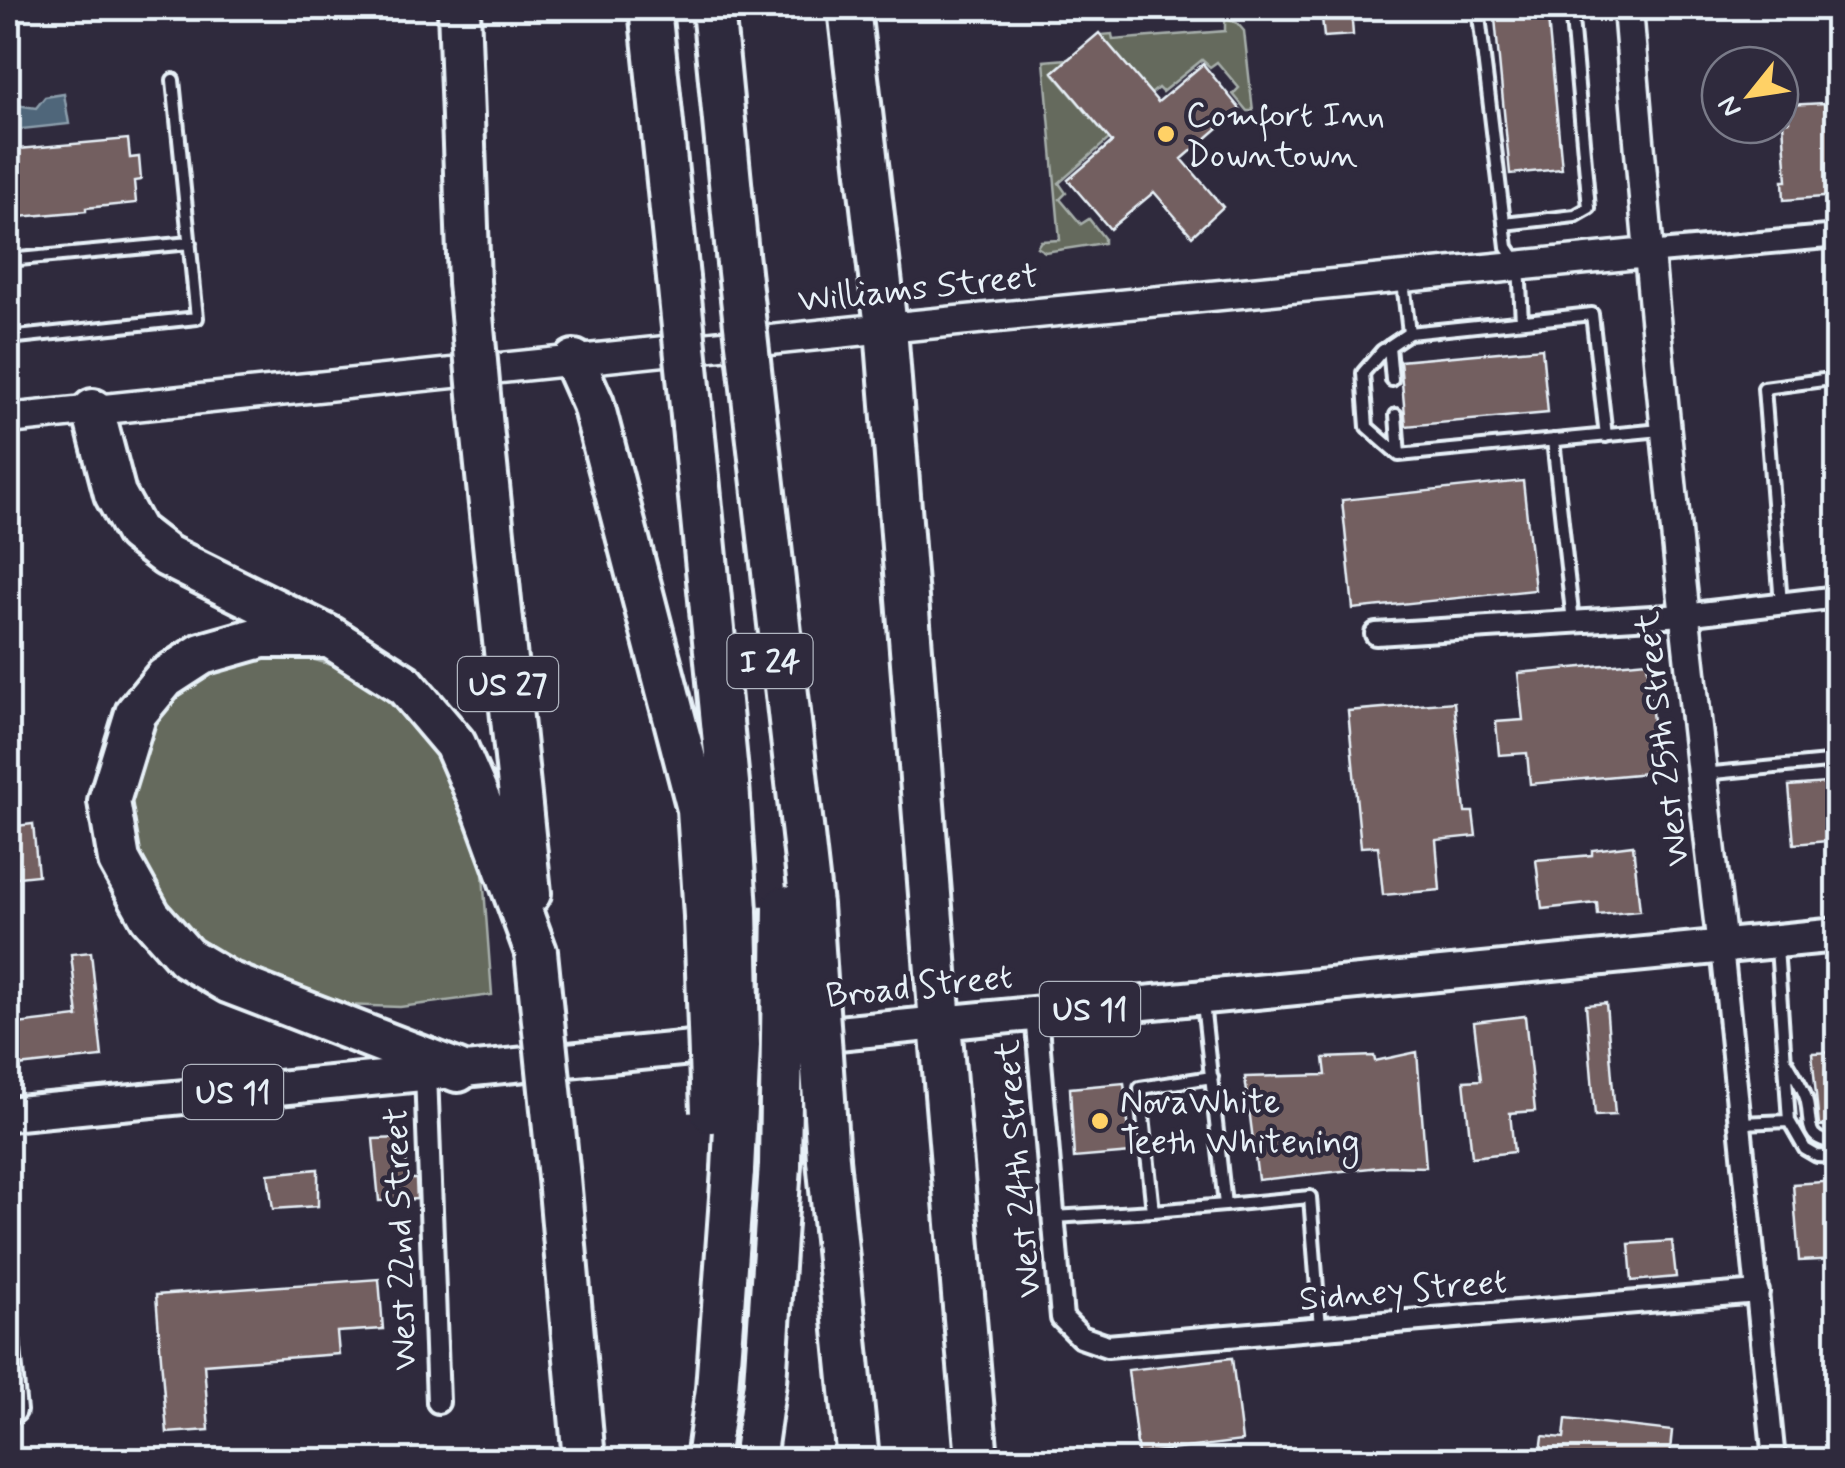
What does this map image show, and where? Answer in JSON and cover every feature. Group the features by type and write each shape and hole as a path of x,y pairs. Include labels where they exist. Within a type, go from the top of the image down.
{"highway":[{"name":"US 27","path":"459,8 469,282 584,1460"},
{"name":"I 24","path":"650,8 728,782 721,914 739,1045 721,1172 706,1384 707,1460"},
{"path":"713,8 755,414 797,906 828,1159 858,1460"},
{"path":"848,8 886,328 978,1460"},
{"path":"574,361 593,404 698,809 721,914"},
{"path":"92,410 114,494 136,532 166,556 330,637 405,685 455,744 536,952"},
{"path":"330,637 262,637 202,654 165,678 136,713 109,801 119,860 150,916 186,957 228,982 442,1072"},
{"path":"754,1460 765,1382 797,906"},
{"path":"692,1460 706,1384"}],"main road":[{"name":"Broad Street","path":"8,1114 1838,936"}],"street":[{"name":"West 25th Street","path":"1628,8 1665,430 1774,1460"},
{"name":"Williams Street","path":"8,420 1402,276 1838,236"},
{"path":"1376,634 1684,616 1838,597"},
{"name":"West 24th Street","path":"1036,1014 1062,1318"},
{"name":"West 22nd Street","path":"438,1402 442,1072"},
{"name":"Sidney Street","path":"1062,1318 1080,1337 1107,1346 1758,1292"},
{"path":"8,1338 15,1410"}],"lane":[{"path":"1478,8 1507,247 1519,265 1522,321"},
{"path":"1504,224 1575,216 1589,208 1570,8"},
{"path":"8,338 198,318 174,80"},
{"path":"8,260 190,243"},
{"path":"1402,276 1408,333"},
{"path":"1606,436 1592,314 1408,333 1382,351 1363,373 1367,427 1399,456 1554,440 1606,436 1665,430"},
{"path":"1389,346 1392,380"},
{"path":"1782,604 1764,388 1838,378"},
{"path":"1396,416 1399,456"},
{"path":"1554,440 1573,622"},
{"path":"1702,774 1838,761"},
{"path":"1776,941 1789,1121 1806,1149 1817,1156 1838,1157"},
{"path":"1202,998 1225,1205"},
{"path":"1784,1056 1806,1098 1808,1124 1814,1136 1838,1144"},
{"path":"1153,1211 1140,1088 1212,1077"},
{"path":"1741,1124 1789,1121"},
{"path":"1054,1218 1310,1197 1320,1328"}],"green space":[{"path":"1227,19 1244,31 1253,111 1247,111 1233,94 1239,88 1217,62 1210,67 1202,60 1162,92 1158,88 1151,94 1101,35 1112,34 1113,40 1225,31"},
{"path":"1067,59 1053,73 1103,132 1118,131 1059,183 1066,193 1060,199 1081,224 1089,219 1104,243 1045,252 1037,247 1041,241 1060,240 1044,61"},
{"path":"254,656 305,657 345,669 373,687 422,734 456,788 482,861 492,995 400,1007 342,1005 224,964 178,921 147,879 128,824 131,779 144,739 179,695 212,671"}],"water":[{"path":"64,94 69,124 13,130 9,104 36,108 45,97"}],"building":[{"path":"1321,8 1351,8 1353,35 1324,37"},
{"path":"1494,8 1547,8 1562,169 1510,174"},
{"name":"Comfort Inn Downtown","path":"1099,33 1158,102 1203,64 1240,109 1182,159 1223,207 1192,236 1154,192 1110,229 1068,180 1112,142 1053,72"},
{"path":"1824,103 1826,121 1830,121 1836,196 1784,200 1785,145 1800,145 1800,104"},
{"path":"128,139 130,158 139,157 141,180 134,181 136,203 8,218 8,150"},
{"path":"1542,348 1548,413 1406,426 1400,361"},
{"path":"1523,481 1535,590 1353,609 1342,500"},
{"path":"1647,661 1658,772 1530,784 1527,753 1499,755 1496,722 1523,720 1518,673"},
{"path":"1454,702 1465,812 1473,812 1476,836 1436,840 1440,890 1383,895 1378,846 1361,847 1348,711"},
{"path":"1838,782 1838,840 1794,844 1789,786"},
{"path":"33,824 38,875 8,878 8,827"},
{"path":"1633,845 1640,911 1598,915 1597,903 1542,909 1536,860 1592,855 1592,850"},
{"path":"91,952 102,1057 8,1067 8,1025 78,1017 71,954"},
{"path":"1606,1003 1615,1115 1595,1116 1586,1005"},
{"path":"1525,1016 1535,1111 1510,1113 1514,1152 1472,1157 1464,1081 1481,1080 1474,1022"},
{"path":"1417,1052 1426,1167 1389,1166 1258,1180 1245,1077 1326,1075 1324,1058 1374,1056 1375,1061"},
{"path":"1838,1052 1838,1125 1819,1126 1812,1053"},
{"name":"NovaWhite Teeth Whitening","path":"1124,1083 1131,1153 1074,1158 1070,1088"},
{"path":"404,1138 408,1179 416,1179 417,1199 379,1201 373,1139"},
{"path":"318,1169 318,1206 273,1209 268,1174"},
{"path":"1838,1181 1838,1259 1799,1261 1793,1184"},
{"path":"1672,1241 1676,1277 1632,1281 1629,1244"},
{"path":"379,1279 383,1329 337,1332 339,1354 204,1364 209,1430 167,1433 156,1295"},
{"path":"1232,1358 1242,1441 1138,1454 1128,1370"},
{"path":"1566,1419 1672,1431 1669,1460 1540,1460 1543,1436 1564,1438"}],"place":[{"name":"Comfort Inn Downtown","path":"1166,134"},
{"name":"NovaWhite Teeth Whitening","path":"1100,1121"}]}
